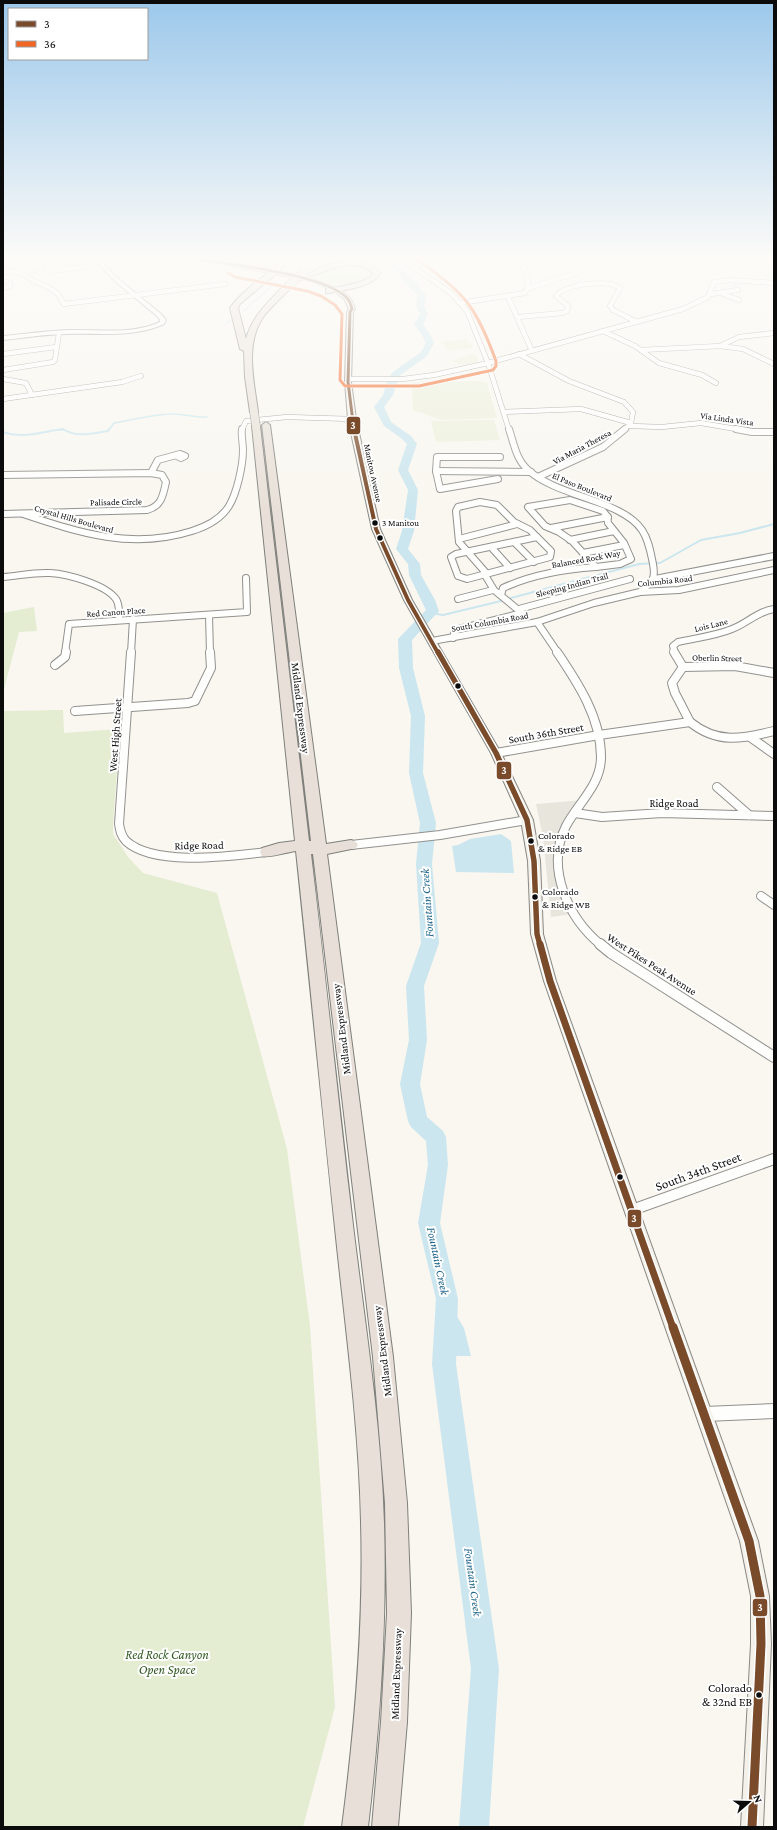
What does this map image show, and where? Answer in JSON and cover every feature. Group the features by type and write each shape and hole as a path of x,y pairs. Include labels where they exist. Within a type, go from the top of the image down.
{"highway":[{"path":"244,345 250,376"},
{"name":"Midland Expressway","path":"249,345 254,412 261,425 316,826 312,859 371,1479 373,1539 370,1650 363,1754 355,1827"},
{"name":"Midland Expressway","path":"265,411 261,425 300,824 312,859 384,1365 396,1503 399,1613 394,1722 385,1827"},
{"path":"300,824 307,838 312,859"},
{"path":"316,826 323,835 330,839 351,845"},
{"path":"267,852 312,859 351,845"},
{"path":"267,852 279,848 312,859"}],"main road":[{"name":"Manitou Avenue","path":"349,345 348,398 373,519 381,544 415,614 496,753 527,820 534,861 536,922 541,950 550,981 749,1541 768,1646 752,1827"}],"street":[{"name":"El Paso Boulevard","path":"481,345 518,458 531,472 554,487 610,508 632,520 644,532 654,563 654,580"},
{"path":"530,345 532,350"},
{"path":"348,379 418,378 488,363 549,345"},
{"path":"632,345 660,363 694,371 705,375 716,383"},
{"path":"641,350 720,346 744,349 774,364"},
{"path":"3,354 56,347 55,360 53,362 3,370"},
{"path":"519,354 569,381 627,404 633,410 631,425"},
{"path":"3,399 122,382 141,376"},
{"path":"3,379 27,383 32,395"},
{"name":"Via Linda Vista","path":"504,412 581,409 631,425 662,427 701,423 752,432 774,432"},
{"name":"Crystal Hills Boulevard","path":"23,514 114,540 150,540 185,534 210,523 222,515 229,506 234,494 242,459 242,427 246,421 292,417 352,420"},
{"name":"Via Maria Theresa","path":"538,477 583,458 616,439 631,425"},
{"path":"3,475 151,473 158,460 177,456"},
{"path":"498,479 440,489 436,471 437,457 500,457"},
{"path":"436,471 531,472"},
{"name":"Palisade Circle","path":"51,513 139,511 154,508 162,502 166,482 162,475 151,473"},
{"name":"Balanced Rock Way","path":"596,567 570,540 549,528 528,507 563,500 573,501 603,512 608,517"},
{"path":"537,537 468,552 456,554 451,557 458,576 467,579 486,575 550,557 551,554 537,537 531,530 517,524 495,504 486,502 462,505 456,510 461,545 468,552 486,575 487,582 493,590 501,595 523,615 537,622"},
{"name":"Crystal Hills Boulevard","path":"3,514 51,513"},
{"path":"531,530 608,517 608,523 624,545 583,553"},
{"path":"459,539 517,524"},
{"path":"570,540 614,531"},
{"path":"514,542 534,562"},
{"name":"Balanced Rock Way","path":"501,595 502,588 515,583 569,570 596,567 628,560 631,557 624,545"},
{"path":"491,547 510,568"},
{"path":"640,592 654,580 774,556"},
{"name":"Columbia Road","path":"537,622 594,603 640,592 669,591 774,570"},
{"path":"3,577 54,574 97,586 106,590 115,598 119,606 119,620"},
{"name":"Red Canon Place","path":"55,665 65,656 69,624 247,612 246,578"},
{"name":"Sleeping Indian Trail","path":"450,638 455,630 523,615 630,579"},
{"path":"654,580 669,591"},
{"path":"458,599 493,590"},
{"name":"Lois Lane","path":"683,667 673,650 674,646 678,642 728,631 740,626 760,612 774,609"},
{"path":"75,712 188,703 197,699 211,668 209,615"},
{"name":"West High Street","path":"132,847 122,837 119,824 133,620"},
{"name":"South Columbia Road","path":"429,636 450,638 537,622"},
{"name":"West Pikes Peak Avenue","path":"537,622 591,708 599,735 601,759 599,768 591,788 565,828 559,846 558,857 563,890 567,902 581,926 599,944 611,953 774,1057"},
{"name":"Oberlin Street","path":"683,667 735,666 774,673"},
{"path":"683,667 672,684 672,690 686,711 690,722 711,735 729,738 750,737 774,731"},
{"name":"South 36th Street","path":"496,753 599,735 690,722"},
{"path":"750,737 774,754"},
{"path":"716,787 749,815"},
{"name":"Ridge Road","path":"574,814 602,817 662,813 774,816"},
{"path":"351,845 412,839 527,820"},
{"name":"Ridge Road","path":"132,847 146,853 175,857 267,852"},
{"path":"761,896 774,905"},
{"name":"South 34th Street","path":"632,1210 774,1159"},
{"path":"705,1414 774,1411"}],"green space":[{"path":"444,345 472,345 474,348 448,351"},
{"path":"471,354 477,356 477,363 460,365 452,361 453,360"},
{"path":"480,381 487,383 497,418 442,420 413,410 412,383"},
{"path":"494,420 500,440 436,442 431,421"},
{"path":"34,607 37,631 19,632 3,693 3,613"},
{"name":"Red Rock Canyon Open Space","path":"63,710 64,733 120,729 113,834 128,857 143,873 217,893 287,1149 310,1326 335,1707 303,1827 3,1827 3,711"}],"shaded area":[{"path":"584,800 575,813 558,857 573,914 551,917 543,837 536,804"}],"water":[{"path":"501,834 511,841 514,873 456,872 452,846 458,845 470,839"},
{"path":"450,1305 464,1328 471,1356 437,1356 436,1327 442,1306"}],"waterway":[{"name":"Fountain Creek","path":"429,345 424,354 405,366 394,376 388,395 379,407 387,424 405,436 412,444 403,470 413,490 408,531 402,549 414,564 415,575 429,600 433,611 405,639 406,668 418,716 416,773 428,823 424,864 430,943 415,986 418,1040 410,1084 418,1121 436,1137 438,1165 429,1223 447,1299 444,1364 485,1669 474,1827"},
{"path":"109,430 114,423 156,415 175,414 207,417"},
{"path":"56,430 62,429"},
{"path":"65,430 73,433 85,434 108,431 109,429"},
{"path":"3,432 25,435 56,430"},
{"path":"56,430 65,430"},
{"path":"511,598 639,564 660,563 701,540 740,533 774,524"},
{"path":"431,613 443,615 501,601"}],"transit line":[{"name":"36","path":"341,345 340,380 345,386 419,386 493,370 496,366 496,361 490,345"},
{"name":"3","path":"349,345 348,382 352,419 376,529 408,600 496,753 527,820 534,861 537,934 550,981 749,1541 760,1596 761,1644 752,1827"}],"place":[{"name":"3 Manitou","path":"375,523"},
{"name":"Colorado & Ridge EB","path":"531,841"},
{"name":"Colorado & Ridge WB","path":"535,897"},
{"name":"Colorado & 32nd EB","path":"759,1695"}]}
